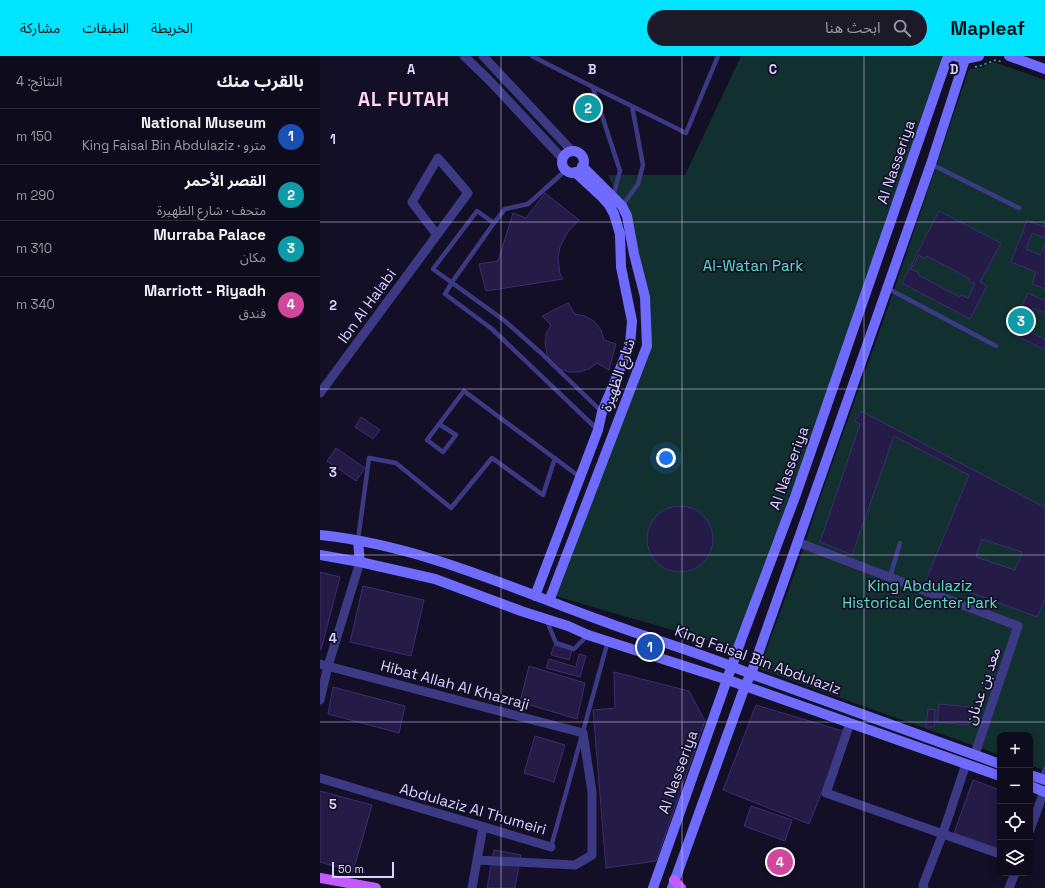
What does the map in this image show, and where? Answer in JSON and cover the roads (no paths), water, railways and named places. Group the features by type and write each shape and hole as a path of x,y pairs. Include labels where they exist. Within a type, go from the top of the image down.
{"main road":[{"path":"320,878 376,888"},
{"path":"673,884 682,888"}],"street":[{"name":"شارع الظهيرة","path":"464,56 562,158 563,166 574,169 622,206 627,216 634,254 645,297 647,346 549,601"},
{"name":"شارع الظهيرة","path":"483,56 572,151 581,154 583,160 574,169"},
{"name":"Al Nasseriya","path":"653,888 794,497 948,56"},
{"path":"954,56 965,59 979,56"},
{"path":"673,884 745,686 751,674 931,164 965,59"},
{"path":"1006,59 1045,68"},
{"path":"562,158 565,154 572,151"},
{"name":"Ibn Al Halabi","path":"320,393 437,235 468,193 438,158 412,202 437,235"},
{"name":"شارع الظهيرة","path":"535,596 598,430 602,412 630,345 632,321 621,267 620,234 614,214 609,205 601,196 574,169"},
{"path":"794,497 793,506 798,512 806,510 811,503"},
{"name":"King Faisal Bin Abdulaziz","path":"320,535 383,545 439,561 601,621 717,660 751,674 997,763"},
{"path":"320,700 324,665 360,562 358,541"},
{"path":"797,542 890,577"},
{"name":"King Faisal Bin Abdulaziz","path":"320,555 360,562 435,579 568,626 588,635 728,680 997,775"},
{"name":"معد بن عدنان","path":"890,577 1018,626 975,754"},
{"name":"Hibat Allah Al Khazraji","path":"324,665 583,733"},
{"path":"850,723 826,793 997,853"},
{"path":"477,860 575,865 592,855 592,792 583,733"},
{"path":"924,888 923,885 943,833 966,764"},
{"path":"1033,775 1044,776"},
{"name":"Abdulaziz Al Thumeiri","path":"320,778 551,847"},
{"path":"1033,787 1044,792 1033,822"},
{"path":"472,888 483,827"},
{"path":"1009,888 1014,876"}],"lane":[{"path":"532,56 593,88 686,133 718,56"},
{"path":"593,88 620,171 613,198"},
{"path":"622,206 638,184 643,165 632,106"},
{"path":"931,164 1019,208"},
{"path":"574,169 528,204 505,209 452,282 445,294 492,329 598,430"},
{"path":"494,223 477,211 433,269 505,321 541,353 602,412"},
{"path":"887,288 996,346"},
{"path":"439,424 456,435 443,452 427,440 439,424 464,391 580,477"},
{"path":"358,541 369,458 396,463 451,508 492,458 543,495 555,458"},
{"path":"890,577 900,543"},
{"path":"547,619 556,643 574,649 588,635"},
{"name":"Abdulaziz Al Thumeiri","path":"551,847 608,641"}],"place":[{"name":"القصر الأحمر","path":"588,108"},
{"name":"Murraba Palace","path":"1021,321"},
{"name":"National Museum","path":"650,647"},
{"name":"Marriott - Riyadh","path":"780,862"}],"district":[{"name":"AL FUTAH","path":"404,99"}],"park label":[{"name":"Al-Watan Park","path":"753,266"},
{"name":"King Abdulaziz Historical Center Park","path":"920,594"}]}
